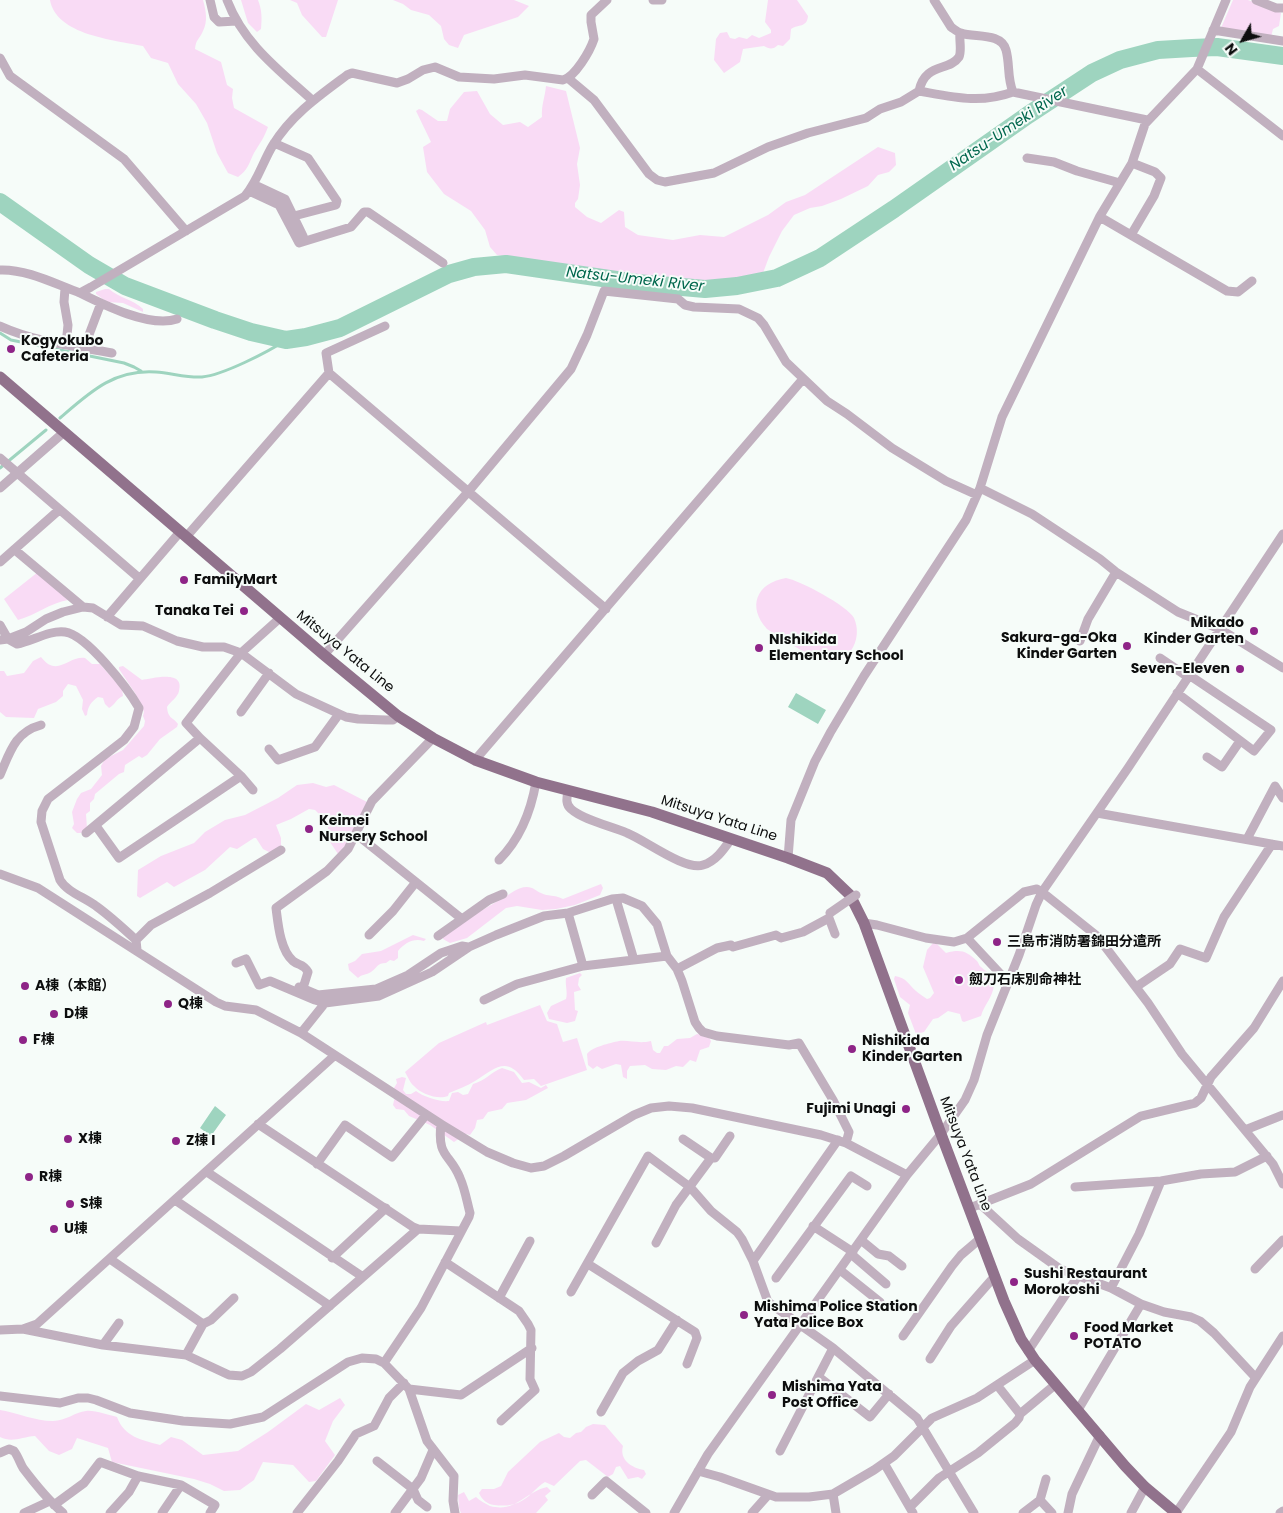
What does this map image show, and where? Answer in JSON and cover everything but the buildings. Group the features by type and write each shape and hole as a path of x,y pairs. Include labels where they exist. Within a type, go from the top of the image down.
{"main road":[{"name":"Mitsuya Yata Line","path":"0,377 324,655 398,716 433,738 475,760 536,782 652,812 788,858 827,873 850,895 864,923 941,1134 975,1206 980,1238 1010,1316 1032,1355 1056,1384 1145,1487 1176,1513"}],"street":[{"path":"210,0 214,17 219,22 236,21"},
{"path":"227,0 236,21 254,46 312,100"},
{"path":"80,293 246,196 274,143 312,100 347,75 352,73 397,83 408,80 423,70 435,67 459,77 494,79 525,75 563,80 569,79 592,45 594,39 591,15 607,0"},
{"path":"653,0 662,0"},
{"path":"934,0 951,27 960,33 994,39 1000,42 1006,50 1009,83 1013,92"},
{"path":"788,858 791,820 830,733 870,668 961,530 978,491 1002,418 1100,217 1132,163 1147,120 1197,69 1226,0"},
{"path":"1256,0 1276,8 1283,8"},
{"path":"1212,31 1283,41"},
{"path":"569,79 594,100 649,174 660,181 676,180 714,173 768,147 808,133 866,118 901,102 919,91 922,82 931,71 958,58 960,52 960,33"},
{"path":"0,58 10,76 124,159 186,231"},
{"path":"1197,69 1283,136"},
{"path":"919,91 969,100 1002,96 1013,92 1147,120"},
{"path":"274,143 308,158 337,201 336,205 294,216"},
{"path":"1027,158 1054,162 1077,171 1120,183"},
{"path":"1131,235 1154,196 1161,178 1155,172 1132,163"},
{"path":"251,188 282,196 304,236"},
{"path":"251,188 279,205 299,243 351,228 364,212 368,212 442,263"},
{"path":"1100,217 1227,291 1238,292 1252,281"},
{"path":"0,270 14,271 80,293 101,303 147,319 162,321 177,319"},
{"path":"65,288 64,302 68,325 66,345"},
{"path":"324,655 468,492 571,369 604,291 678,299 686,305 694,307 739,309 748,312 758,318 764,325 786,362 803,379 827,401 847,414 878,439 946,481 978,491 1032,514 1178,612 1220,629 1283,668"},
{"path":"84,348 101,303"},
{"path":"0,326 16,334 112,353"},
{"path":"385,326 326,353 329,373 606,609"},
{"path":"107,617 139,578 183,534 329,373"},
{"path":"475,760 803,379"},
{"path":"0,488 64,433"},
{"path":"0,458 139,578"},
{"path":"0,562 60,510"},
{"path":"674,1513 698,1471 861,1240 965,1100 1042,892 1097,814 1220,629 1280,547 1283,534"},
{"path":"15,550 83,607"},
{"path":"1080,640 1088,619 1116,572"},
{"path":"4,640 26,632 46,619 83,607 93,608 121,625 143,626 177,641 203,647 224,647 240,653 296,694 339,714 358,720 393,720 398,716"},
{"path":"253,790 242,776 186,723 240,653 280,618"},
{"path":"0,625 4,640"},
{"path":"4,640 17,644 49,634 65,632 75,635 110,668 139,708 134,727 124,740 48,799 42,811 41,822 63,886 96,906 136,940 137,950"},
{"path":"1160,658 1271,730 1254,751 1177,694"},
{"path":"241,712 269,673"},
{"path":"269,749 278,760 315,747 339,714"},
{"path":"0,774 13,744 30,728 41,725"},
{"path":"86,833 200,738"},
{"path":"303,988 308,972 304,966 292,960 282,942 276,908 327,871 348,849 372,801 433,738"},
{"path":"1207,757 1222,767 1240,741"},
{"path":"96,826 120,858 242,776"},
{"path":"499,860 522,829 532,804 536,782"},
{"path":"1247,839 1275,786 1283,798"},
{"path":"568,791 567,803 571,810 629,834 669,856 692,866 704,865 711,861 719,855 731,839"},
{"path":"1097,814 1283,846"},
{"path":"356,834 462,919"},
{"path":"1136,987 1170,964 1180,949 1206,958 1224,917 1272,844"},
{"path":"136,940 151,925 210,893 281,850"},
{"path":"0,874 38,888 216,1002 225,1006 256,1010 301,1033 441,1124 487,1152 513,1164 531,1168 544,1166 634,1115 651,1108 669,1106 692,1108 821,1135 842,1142 908,1175"},
{"path":"369,935 393,911 416,882"},
{"path":"864,923 926,938 954,942 967,938 1024,892 1037,889 1042,892 1097,936 1136,987 1182,1054 1266,1156 1283,1184"},
{"path":"438,936 489,900 503,894"},
{"path":"830,913 856,895"},
{"path":"616,899 634,960"},
{"path":"236,963 246,959 259,985 270,981 325,1003 379,996 432,972 469,947 544,916 568,913 616,899 630,901 642,906 657,924 667,956 677,969 695,1022 703,1032 717,1036 789,1045 799,1043 849,1132 753,1261"},
{"path":"568,913 582,966"},
{"path":"677,969 717,948 731,945 733,947 776,935 781,938 803,932 830,918 835,934"},
{"path":"967,938 1008,982"},
{"path":"279,984 303,988 318,995 376,988 408,975 442,953 462,946 469,947"},
{"path":"484,1000 516,984 582,966 667,956"},
{"path":"975,1206 1031,1184 1141,1116 1195,1103 1200,1098 1211,1077 1254,1028 1283,981"},
{"path":"301,1033 325,1003"},
{"path":"23,1329 36,1324 334,1056"},
{"path":"316,1164 345,1125 392,1157 426,1114"},
{"path":"1245,1130 1283,1115"},
{"path":"258,1124 316,1164 418,1229 461,1231"},
{"path":"384,1363 421,1308 470,1213 461,1179 442,1150 440,1143 441,1124"},
{"path":"656,1243 676,1205 711,1158 715,1158 730,1136"},
{"path":"684,1139 711,1158"},
{"path":"571,1292 648,1156 690,1187 711,1212 737,1232 753,1261 768,1302 833,1348 917,1418 974,1513"},
{"path":"1075,1187 1161,1181 1201,1174 1235,1172 1266,1156"},
{"path":"207,1172 332,1258 363,1277"},
{"path":"776,1278 851,1176 867,1186"},
{"path":"1111,1288 1139,1234 1161,1181"},
{"path":"175,1200 330,1306"},
{"path":"975,1206 1036,1253 1060,1268 1111,1288 1141,1304 1200,1321 1256,1377"},
{"path":"332,1258 386,1208"},
{"path":"814,1226 852,1253 886,1284"},
{"path":"0,1330 23,1329 102,1345 186,1355 229,1375 242,1376 251,1372 279,1350 418,1229"},
{"path":"903,1336 952,1266 980,1238"},
{"path":"861,1240 878,1254 888,1256 902,1266"},
{"path":"1255,1269 1283,1240"},
{"path":"499,1298 530,1241"},
{"path":"110,1259 203,1324"},
{"path":"445,1262 518,1311 531,1330 530,1379 535,1390 501,1421"},
{"path":"588,1264 697,1334 687,1364"},
{"path":"840,1270 880,1302"},
{"path":"930,1359 950,1326 995,1276"},
{"path":"698,1471 720,1477 768,1496 809,1498 833,1494 894,1456 938,1414 977,1398 998,1385 1032,1355 1078,1276"},
{"path":"186,1355 203,1324 211,1320 234,1298"},
{"path":"1078,1410 1141,1304"},
{"path":"601,1412 623,1373 638,1361 658,1350 676,1320"},
{"path":"102,1345 119,1323"},
{"path":"1176,1513 1230,1432 1256,1377 1283,1337"},
{"path":"297,1513 338,1461 356,1434 374,1426 389,1398 406,1386 462,1395 532,1348"},
{"path":"780,1451 833,1348"},
{"path":"0,1396 60,1403 78,1398 88,1398 130,1413 183,1421 230,1424 263,1417 348,1362 355,1359 369,1358 384,1363 406,1386 424,1434 433,1450 454,1476 453,1501 455,1513"},
{"path":"818,1377 870,1418 889,1394"},
{"path":"884,1463 912,1510 939,1478 978,1453 1015,1423 1020,1414 1056,1384"},
{"path":"998,1385 1020,1414"},
{"path":"1068,1513 1072,1494 1100,1435"},
{"path":"0,1453 9,1449 14,1451 22,1466 52,1503 63,1513"},
{"path":"395,1513 421,1478 433,1450"},
{"path":"377,1461 413,1489 418,1500 426,1507"},
{"path":"24,1513 52,1503 84,1483 100,1462 138,1476 181,1485 215,1505 210,1513"},
{"path":"110,1513 129,1492 138,1476"},
{"path":"1023,1513 1040,1500 1046,1480"},
{"path":"592,1495 606,1481 646,1513"},
{"path":"162,1513 181,1485"},
{"path":"1131,1513 1145,1487"},
{"path":"833,1494 836,1513"},
{"path":"752,1513 768,1496"},
{"path":"1040,1500 1052,1513"}],"shaded area":[{"path":"50,0 203,0 206,23 195,49 221,62 227,85 233,89 234,108 268,127 244,172 238,177 228,173 217,153 207,123 196,104 178,84 168,63 151,58 143,46 102,38 74,28 63,21 55,12"},
{"path":"241,0 258,0 262,21 261,29 257,32 248,23"},
{"path":"290,0 338,0 326,37 322,37 302,15 297,3"},
{"path":"393,0 514,0 529,6 518,17 464,35 458,48 449,45 444,39 441,26 429,15 411,10"},
{"path":"768,0 797,0 808,16 806,22 791,29 790,39 783,46 778,45 771,49 764,46 743,49 740,62 724,73 714,60 716,39 720,33 727,32 730,38 735,39 739,37 747,39 752,35 759,38 771,33 765,22"},
{"path":"1233,0 1248,0 1281,13 1279,26 1273,29 1271,37 1221,28"},
{"path":"546,86 566,91 580,148 577,164 580,185 575,207 587,217 601,223 619,210 624,212 625,227 638,235 673,240 700,235 724,237 768,215 786,202 805,195 878,147 895,153 896,165 889,172 878,175 868,186 841,199 794,215 782,231 763,273 747,279 732,278 692,284 595,272 497,255 490,247 485,230 471,211 444,194 427,172 423,147 431,142 416,111 419,109 438,121 447,121 450,109 464,92 477,91 490,114 503,125 520,122 528,127 542,117"},
{"path":"109,289 135,303 143,309 143,312 123,303 107,302 96,294 96,292"},
{"path":"38,572 68,600 18,620 4,599"},
{"path":"786,578 823,594 843,607 854,618 857,626 857,635 851,651 846,656 830,662 821,660 767,629 757,612 758,597 768,585"},
{"path":"41,657 52,666 63,665 79,658 85,658 92,664 100,664 122,689 123,696 109,708 103,698 98,697 90,704 85,716 82,709 83,700 76,686 68,684 63,691 63,696 56,702 38,709 34,718 6,717 0,712 0,671 4,671 7,676 24,673 33,661"},
{"path":"123,666 142,680 166,677 177,680 180,684 179,691 167,707 170,716 178,724 177,727 160,739 147,755 142,758 139,756 125,765 124,772 95,794 94,799 90,803 90,811 86,814 87,829 77,833 72,828 74,824 72,812 77,799 81,793 91,789 102,775 101,766 105,759 123,750 144,726 144,712 135,693 119,669 119,667"},
{"path":"796,693 826,710 818,724 788,707"},
{"path":"313,783 326,787 334,785 367,802 352,837 338,854 328,839 328,827 323,818 315,810 309,809 276,825 281,838 281,847 271,853 263,849 256,838 254,838 237,849 230,847 205,870 174,887 167,882 140,898 137,896 138,870 161,856 194,843 205,832 225,820 245,815 278,798 297,785"},
{"path":"601,884 603,888 600,895 575,905 542,910 517,906 506,908 467,938 450,943 443,939 443,935 458,925 520,888 533,888 544,894 563,899"},
{"path":"413,935 426,939 406,944 398,951 398,958 394,961 390,960 381,964 371,972 358,978 349,970 348,964 355,961 362,954 381,951"},
{"path":"933,943 937,944 946,953 960,951 973,958 980,967 992,976 994,981 993,989 981,1016 964,1022 960,1014 948,1011 933,1019 924,1032 916,1034 908,1013 910,1005 900,997 894,979 895,976 902,978 927,999 930,998 934,993 923,967 927,950"},
{"path":"580,973 582,975 579,978 578,985 581,990 574,992 575,1010 578,1011 575,1021 567,1023 549,1019 547,1013 551,1006 566,999 566,978"},
{"path":"540,1005 547,1021 557,1024 563,1042 577,1038 587,1070 541,1086 534,1079 524,1080 512,1068 500,1067 444,1097 425,1094 417,1089 409,1080 405,1072 439,1043 486,1022 487,1025"},
{"path":"697,1034 708,1036 711,1041 709,1047 700,1050 696,1062 690,1060 683,1067 676,1066 666,1070 652,1069 645,1065 630,1066 627,1071 627,1079 623,1077 621,1065 616,1064 602,1069 597,1066 593,1069 588,1065 587,1054 593,1049 606,1044 619,1041 651,1041 653,1050 660,1053 664,1046 668,1046 677,1039 690,1038"},
{"path":"502,1068 514,1072 522,1083 529,1082 541,1088 546,1085 548,1088 526,1100 507,1103 502,1109 488,1112 483,1119 477,1120 475,1128 470,1135 466,1134 454,1142 430,1125 409,1116 404,1110 396,1109 393,1105 396,1079 406,1078 403,1090 406,1094 416,1091 432,1099 449,1101 452,1093 468,1094 473,1084"},
{"path":"215,1106 226,1115 211,1136 200,1128"},
{"path":"340,1398 345,1405 333,1421 325,1441 335,1455 316,1481 309,1482 293,1465 263,1462 254,1480 240,1490 224,1491 194,1479 112,1462 108,1448 77,1438 72,1449 59,1455 49,1451 35,1436 13,1440 0,1437 0,1410 40,1420 53,1421 90,1411 117,1417 124,1429 134,1437 160,1445 171,1437 182,1440 203,1455 238,1451 306,1404 319,1410"},
{"path":"593,1424 605,1425 623,1446 622,1451 625,1459 631,1465 644,1470 646,1474 642,1479 638,1477 628,1479 620,1466 616,1467 613,1474 608,1477 586,1460 580,1461 554,1486 545,1482 529,1496 515,1504 506,1506 494,1505 487,1503 482,1498 479,1493 482,1489 494,1489 501,1486 508,1472 540,1442 559,1433 564,1437 570,1438"},
{"path":"547,1487 551,1491 545,1496 548,1500 536,1513 461,1513 459,1508 458,1495 464,1492 469,1501 476,1497 490,1506 507,1507"}],"waterway":[{"name":"Natsu-Umeki River","path":"0,202 89,265 125,286 215,320 251,332 286,340 340,328 449,274 474,267 506,264 637,283 705,289 737,286 777,278 820,258 894,209 1028,115 1092,73 1120,60 1158,50 1217,47 1283,56"},
{"path":"0,333 11,340 124,363 141,371"},
{"path":"60,418 92,391 115,378 141,372 202,377 221,372 245,362 286,340"},
{"path":"0,468 46,430"}],"place":[{"name":"Kogyokubo Cafeteria","path":"11,349"},
{"name":"FamilyMart","path":"184,580"},
{"name":"Tanaka Tei","path":"244,611"},
{"name":"Mikado Kinder Garten","path":"1254,631"},
{"name":"Sakura-ga-Oka Kinder Garten","path":"1127,646"},
{"name":"NIshikida Elementary School","path":"759,648"},
{"name":"Seven-Eleven","path":"1240,669"},
{"name":"Keimei Nursery School","path":"309,829"},
{"name":"三島市消防署錦田分遣所","path":"997,942"},
{"name":"劔刀石床別命神社","path":"959,980"},
{"name":"A棟（本館）","path":"25,986"},
{"name":"Q棟","path":"168,1004"},
{"name":"D棟","path":"54,1014"},
{"name":"F棟","path":"23,1040"},
{"name":"Nishikida Kinder Garten","path":"852,1049"},
{"name":"Fujimi Unagi","path":"906,1109"},
{"name":"X棟","path":"68,1139"},
{"name":"Z棟 I","path":"176,1141"},
{"name":"R棟","path":"29,1177"},
{"name":"S棟","path":"70,1204"},
{"name":"U棟","path":"54,1229"},
{"name":"Sushi Restaurant Morokoshi","path":"1014,1282"},
{"name":"Mishima Police Station Yata Police Box","path":"744,1315"},
{"name":"Food Market POTATO","path":"1074,1336"},
{"name":"Mishima Yata Post Office","path":"772,1395"}]}
